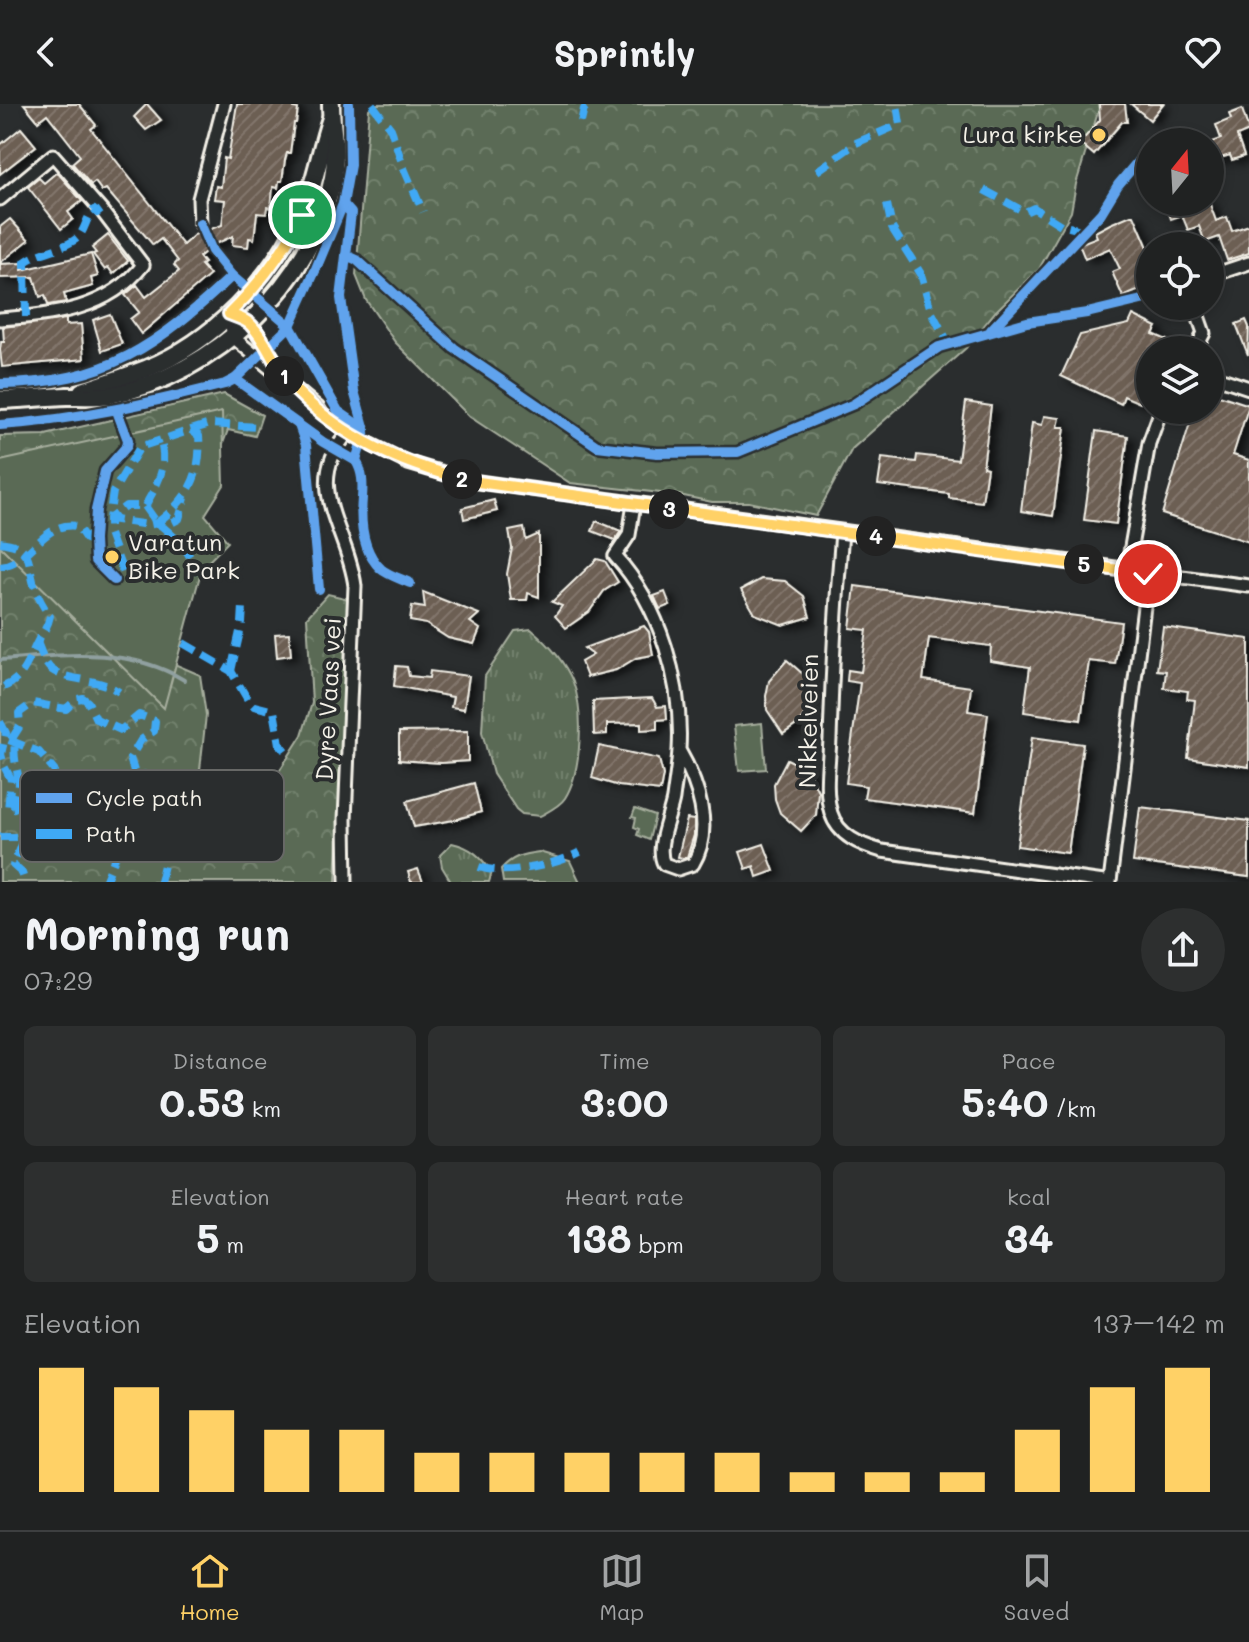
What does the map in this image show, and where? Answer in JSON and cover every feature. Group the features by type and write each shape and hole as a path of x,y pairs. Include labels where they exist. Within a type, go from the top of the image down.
{"main road":[{"path":"66,396 149,368 194,342 249,295 280,255 302,215 331,110"},
{"path":"0,400 107,395 157,381 206,356 233,337 271,299 320,223 335,167 336,139 331,110"}],"street":[{"path":"200,223 199,199 224,104"},
{"path":"0,199 53,155 143,265 135,276 107,296 85,306 51,315 0,319"},
{"path":"1224,271 1249,263"},
{"path":"229,314 250,322 287,381"},
{"path":"229,314 233,337 348,433 408,463 440,474 634,504 1249,586"},
{"path":"1224,380 1249,388"},
{"path":"1127,570 1149,443 1156,424"},
{"name":"Dyre Vaas vei","path":"346,882 345,820 355,586 335,524 327,483 328,464 334,449 348,433"},
{"path":"634,504 629,535 615,556 647,600 663,643 675,693 679,750 661,854 664,864 678,869 693,864 705,825 688,765 679,750"},
{"name":"Nikkelveien","path":"842,532 828,785 831,815 842,831 856,843 882,851 1107,882 1148,574"}],"green space":[{"path":"375,104 1098,104 1099,109 1076,184 1071,212 1039,269 995,312 966,348 852,449 816,516 749,502 712,502 679,495 570,483 470,417 395,342 366,300 356,275 369,109"},
{"path":"224,394 262,415 255,436 228,430 214,468 165,660 200,675 206,715 200,770 20,770 20,862 284,862 284,770 280,770 302,735 312,703 307,617 328,594 349,599 336,882 0,882 0,436 45,435"},
{"name":"Varatun Bike Park","path":"222,412 224,485 205,515 228,542 202,568 164,708 0,546 0,461"},
{"path":"531,629 555,653 569,674 577,694 580,724 578,757 571,786 560,803 540,816 522,814 516,809 493,774 482,732 485,676 515,631"},
{"path":"762,723 766,769 739,771 734,726"},
{"path":"635,809 655,816 649,840 637,835 639,829 634,827 636,818 632,817"},
{"path":"452,843 470,850 484,862 492,872 489,882 451,882 442,867 440,855"},
{"path":"539,852 570,861 580,882 503,882 501,869 505,865 518,857"}],"building":[{"path":"24,104 79,104 96,125 91,129 183,245 194,235 222,225 225,200 214,199 216,186 221,187 224,158 228,159 237,104 295,104 294,108 298,109 282,181 279,181 278,188 273,187 271,208 267,207 266,214 257,213 254,239 249,238 248,247 232,245 233,236 215,244 199,257 204,263 201,265 210,275 141,334 130,319 139,312 125,295 137,285 146,297 179,271 174,265 178,261 161,239 153,245 106,189 102,191 95,182 91,185 72,163 80,156 47,114 38,121"},
{"path":"147,104 161,120 146,130 134,117"},
{"name":"Lura kirke","path":"1099,104 1125,104 1127,122 1122,122 1094,155 1080,143 1100,120"},
{"path":"1131,104 1163,104 1150,120"},
{"path":"1242,109 1249,131 1237,136 1244,156 1232,160 1230,155 1224,157 1224,128 1217,128 1216,125 1231,119 1229,114"},
{"path":"21,128 36,146 0,174 0,145"},
{"path":"57,172 82,201 68,212 73,219 61,229 28,187 39,178 44,183"},
{"path":"1134,215 1141,232 1136,232 1136,292 1123,297 1112,272 1120,269 1110,248 1085,259 1079,244 1097,237 1095,232"},
{"path":"1182,216 1214,216 1216,221 1227,217 1232,231 1249,225 1249,253 1227,260 1224,232 1201,232 1199,226 1188,230"},
{"path":"10,219 29,240 0,263 0,227"},
{"path":"108,235 128,261 113,274 108,267 105,270 92,248"},
{"path":"91,254 98,276 91,278 93,286 64,294 66,302 48,305 45,295 40,297 34,277 0,278 0,264 22,263 22,270"},
{"path":"110,314 122,344 102,351 93,320"},
{"path":"1133,315 1136,320 1157,327 1153,334 1158,336 1136,336 1136,401 1124,396 1121,404 1061,376 1080,335 1129,324"},
{"path":"66,319 66,325 81,324 84,359 2,367 0,350 1,342 4,342 3,327"},
{"path":"1246,320 1249,327 1248,355 1236,324"},
{"path":"1224,397 1249,405 1233,455 1249,460 1249,542 1162,514 1190,424 1224,424"},
{"path":"966,402 991,406 982,502 949,498 949,494 878,485 882,458 916,462 917,455 958,460"},
{"path":"1044,416 1060,418 1058,427 1065,427 1053,516 1021,511 1032,423 1042,425"},
{"path":"1096,431 1128,436 1116,524 1084,520"},
{"path":"494,500 497,511 464,519 462,508"},
{"path":"596,521 621,531 615,540 592,531"},
{"path":"524,528 526,540 539,534 539,597 528,593 527,600 511,600 507,574 512,548 509,531"},
{"path":"597,559 605,561 618,582 604,591 589,612 566,628 555,616 562,606 552,602"},
{"path":"761,579 785,581 804,596 810,617 783,625 755,614 741,590"},
{"path":"855,586 1121,622 1115,664 1089,661 1081,720 1024,712 1030,667 990,661 991,646 929,638 923,680 971,687 968,711 988,714 975,813 864,798 866,786 846,783 860,683 847,681 848,670 861,672 867,630 850,628"},
{"path":"423,592 479,614 470,622 480,629 474,644 448,638 426,624 410,621 412,606 425,608"},
{"path":"665,592 670,605 660,609 654,596"},
{"path":"644,626 649,632 653,655 636,658 616,670 587,677 581,662 593,655 584,648"},
{"path":"1163,627 1249,639 1249,767 1188,758 1195,700 1187,699 1188,691 1164,688 1166,671 1157,670"},
{"path":"289,633 291,655 277,657 275,634"},
{"path":"787,660 804,675 809,698 802,721 783,734 767,710 766,696 769,681"},
{"path":"396,666 407,667 409,676 429,678 430,671 469,676 464,709 451,707 453,697 394,686"},
{"path":"652,698 657,707 666,706 667,719 657,720 657,729 641,730 641,723 607,724 607,734 594,735 593,701"},
{"path":"468,731 468,761 399,760 399,732"},
{"path":"1032,737 1083,744 1068,853 1017,846"},
{"path":"599,746 659,759 663,775 660,791 619,786 592,778"},
{"path":"787,759 807,769 818,791 816,815 801,831 780,813 775,799 774,784"},
{"path":"474,783 481,812 414,827 407,801"},
{"path":"1140,807 1249,821 1249,877 1133,862"},
{"path":"687,819 694,820 694,835 687,857 683,858 678,857"},
{"path":"764,844 774,871 757,877 754,866 746,869 740,852"},
{"path":"418,869 423,882 411,882 408,872"}],"waterway":[{"path":"0,660 71,655 117,657 162,669 184,680"}],"marked path":[{"path":"372,104 391,129 423,212"},
{"path":"581,122 584,109 591,104"},
{"path":"817,171 856,143 900,124 897,104"},
{"path":"984,190 1025,212 1034,208 1061,225 1085,231"},
{"path":"887,204 892,228 921,274 931,311 949,344"},
{"path":"26,317 25,262 73,241 94,210 97,213 101,210"},
{"path":"191,430 210,424 260,427"},
{"path":"157,523 177,505 191,486 199,450 199,436 191,430 140,447 113,492 109,519 148,525 157,523 163,527 179,519 185,498"},
{"path":"145,506 163,466 160,439"},
{"path":"123,572 109,534 109,519 126,506 145,506 157,523"},
{"path":"0,566 20,558 46,535 65,526 77,526 86,539 94,542"},
{"path":"163,527 183,545 199,572"},
{"path":"0,542 17,546 26,553 36,590 50,616 20,675 0,688"},
{"path":"231,671 243,606"},
{"path":"37,642 52,670 119,692"},
{"path":"183,643 231,671 254,706 274,711 280,744 286,752"},
{"path":"11,740 20,726 19,713 33,703 66,709 77,699 83,698 96,719 121,730 139,715 155,721 154,731 141,740 130,758 134,770"},
{"path":"0,722 6,733 1,754 11,779 8,809 14,808 19,785 15,743"},
{"path":"9,740 39,752 54,770"},
{"path":"0,837 16,837 20,840"},
{"path":"20,847 13,865 22,873 25,882"},
{"path":"479,867 502,870 530,868 580,852"},
{"path":"105,882 113,862"},
{"path":"160,882 164,865"}],"cycle path":[{"path":"0,425 113,410 235,379 290,326 343,204 350,165 349,104"},
{"path":"991,330 1101,213 1136,164"},
{"path":"343,204 351,213 341,298 354,391 365,430 356,461 362,478 364,536 370,554 381,569 410,583"},
{"path":"200,223 212,251 232,276 290,326 338,411 365,430"},
{"path":"346,255 357,260 454,348 597,446 657,453 738,452 854,404 939,347 1027,322 1136,301"},
{"path":"0,384 71,377 128,356 179,322 232,276"},
{"path":"235,379 323,442 356,461"},
{"path":"114,580 95,561 94,540 96,510 105,471 127,446 128,440 117,411"},
{"path":"299,425 306,445 319,589"}],"place":[{"name":"Lura kirke","path":"1099,135"},
{"name":"Varatun Bike Park","path":"112,557"}],"route":[{"path":"302,215 280,255 249,295 229,314 250,322 287,381 324,414 348,433 408,463 471,481 1148,574"}]}
